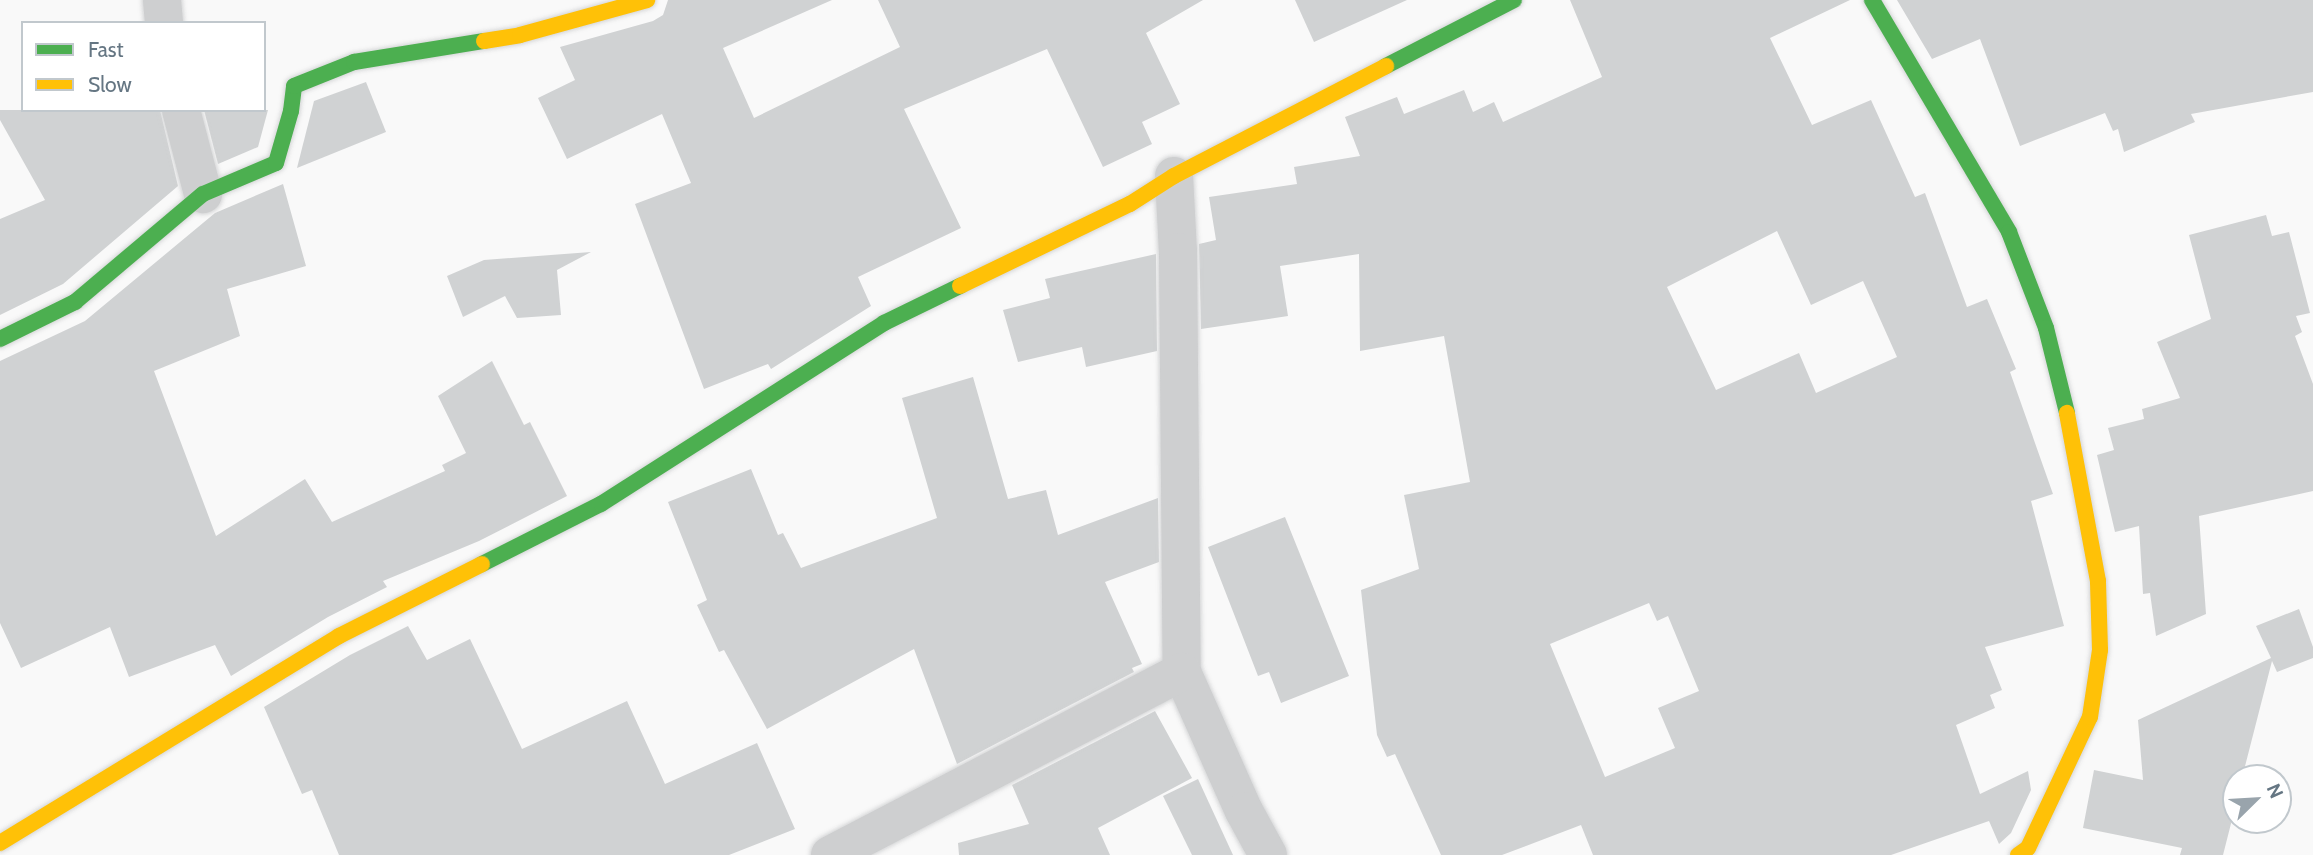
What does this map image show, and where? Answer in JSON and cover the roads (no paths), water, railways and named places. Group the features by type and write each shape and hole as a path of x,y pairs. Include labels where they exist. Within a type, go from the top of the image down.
{"street":[{"path":"162,0 164,21"},
{"path":"0,339 75,302 203,194 276,163 291,111 294,86 354,62 520,35 647,0"},
{"path":"0,843 339,636 601,503 884,323 1129,204 1174,176 1514,0"},
{"path":"1872,0 2010,232 2046,328 2064,397 2098,581 2100,650 2090,717 2028,848 2018,855"},
{"path":"182,112 203,194"},
{"path":"1174,176 1178,253 1182,672 1244,811 1268,855"},
{"path":"830,855 1182,672"}]}
